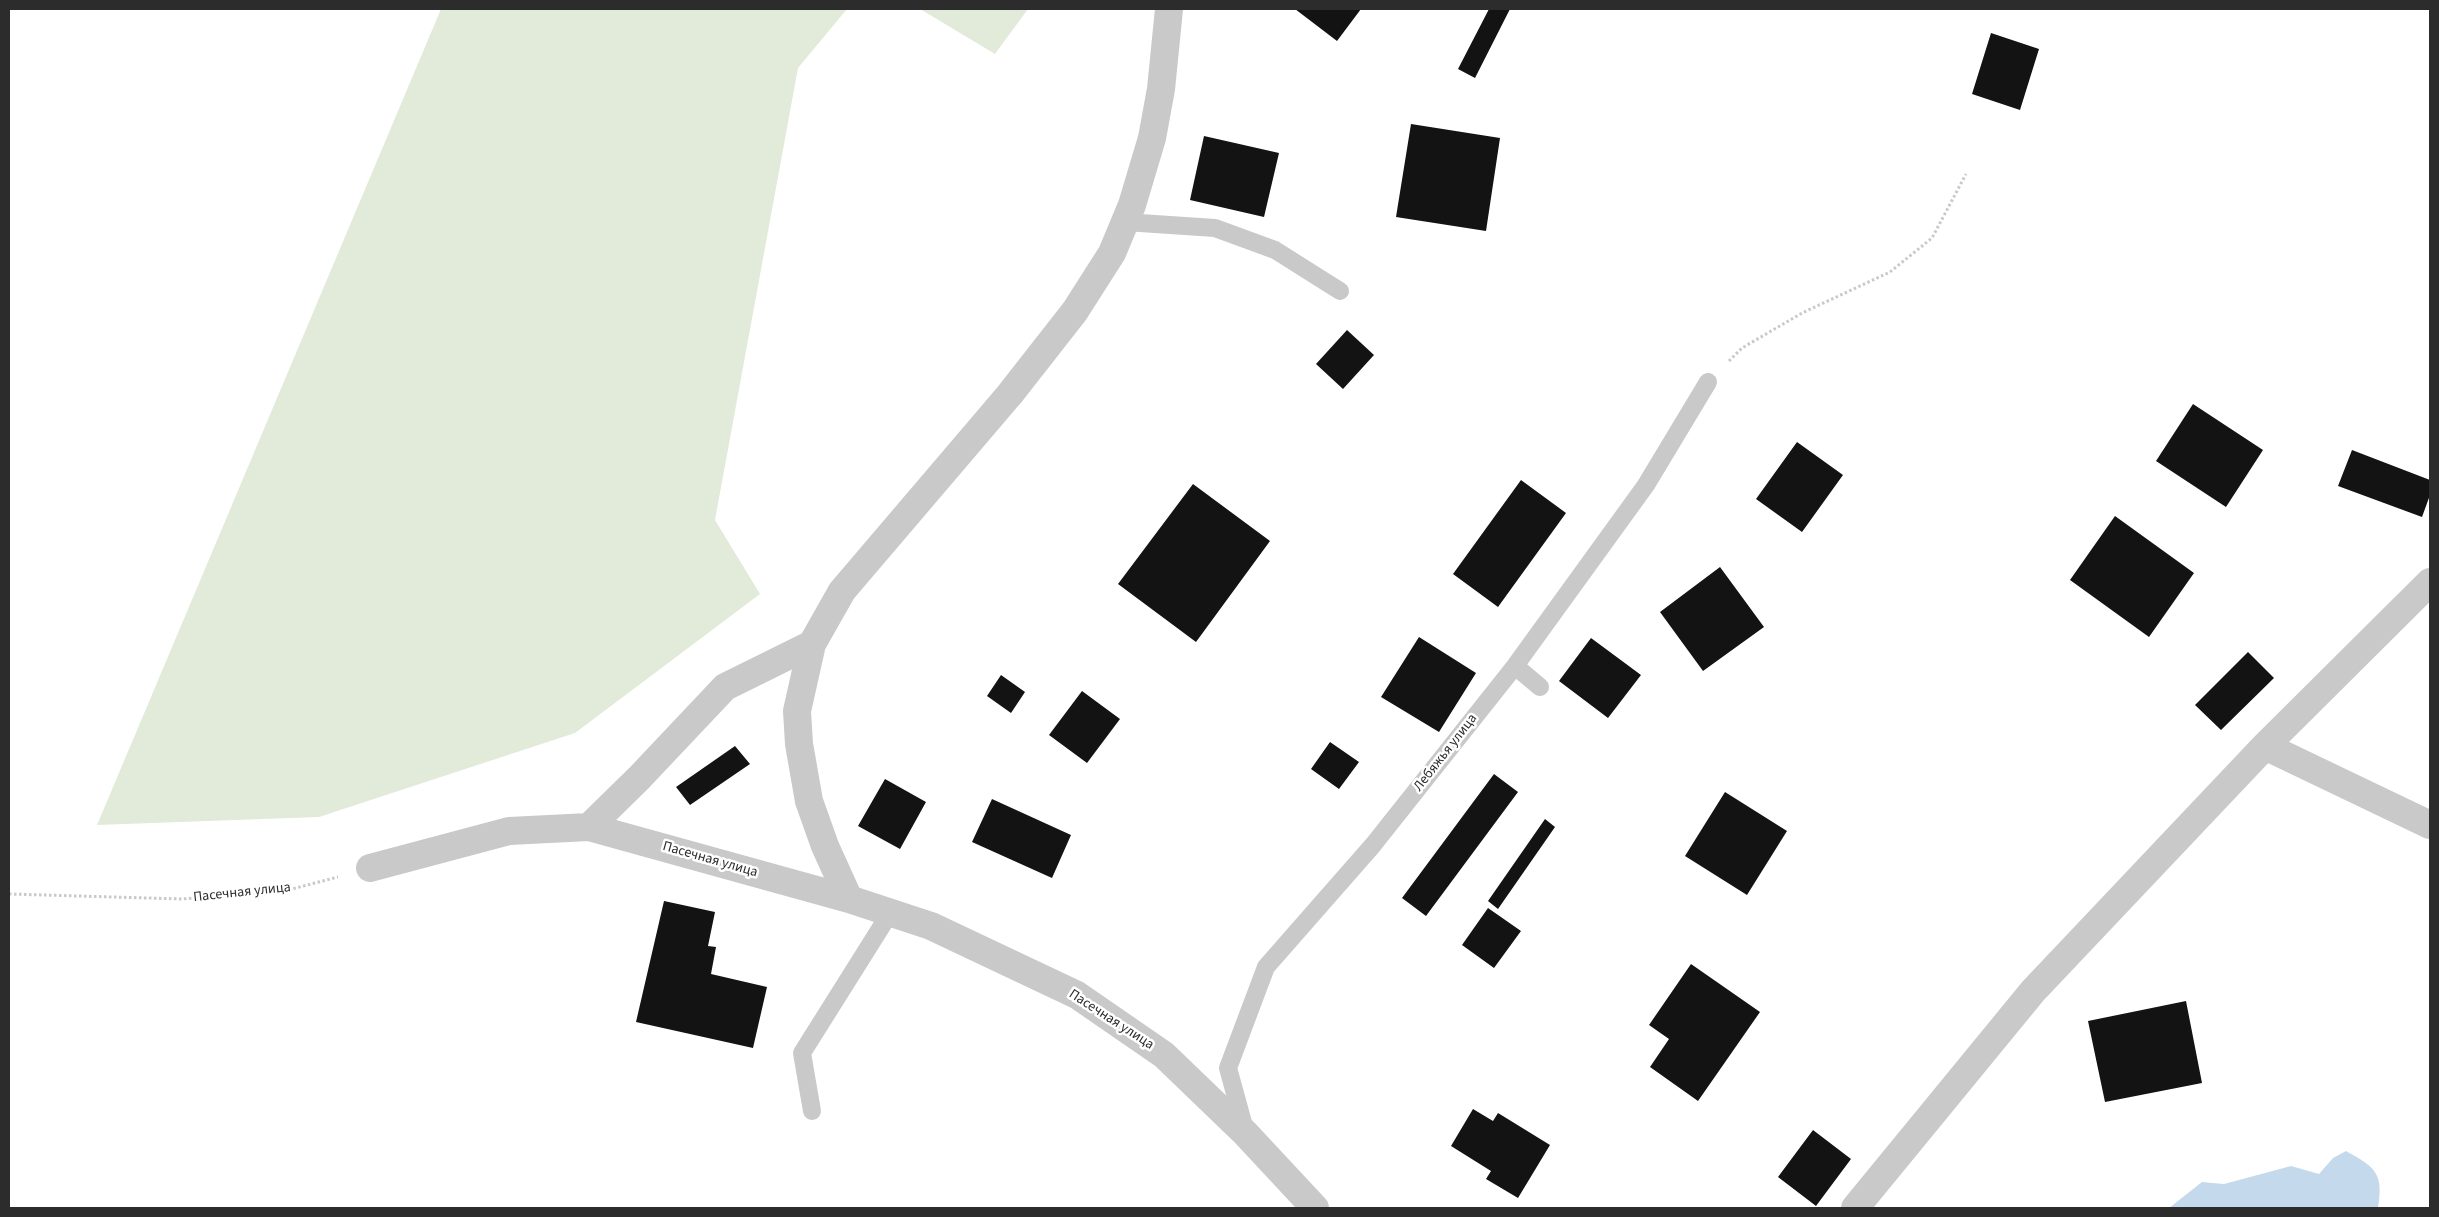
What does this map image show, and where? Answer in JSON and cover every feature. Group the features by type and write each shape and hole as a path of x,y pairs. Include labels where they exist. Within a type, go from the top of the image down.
{"street":[{"path":"849,899 825,846 809,802 799,744 797,711 812,644 842,592 1010,394 1075,311 1112,253 1125,222 1152,138 1161,89 1169,9"},
{"path":"1855,1208 2033,991 2265,746 2430,582"},
{"path":"590,827 725,687 812,644"},
{"path":"2265,746 2430,825"},
{"name":"Пасечная улица","path":"370,868 509,832 590,827 849,899 931,926 1077,995 1164,1055 1245,1133 1315,1208"}],"lane":[{"path":"1125,222 1215,228 1275,250 1340,291"},
{"name":"Лебяжья улица","path":"1245,1133 1228,1068 1266,967 1373,845 1515,666 1646,485 1708,382"},
{"path":"1515,666 1540,687"},
{"path":"812,1111 802,1053 890,913"}],"path":[{"path":"1708,382 1742,348 1802,313 1890,272 1932,238 1966,174"},
{"name":"Пасечная улица","path":"9,894 182,899 288,890 370,868"}],"green space":[{"path":"441,9 847,9 798,68 715,520 760,594 575,733 319,817 97,825"},
{"path":"920,9 1028,9 995,54"}],"water":[{"path":"2346,1151 2364,1162 2375,1172 2380,1187 2378,1208 2169,1208 2202,1182 2224,1184 2291,1166 2319,1174 2333,1158"}],"building":[{"path":"1295,9 1361,9 1337,41"},
{"path":"1489,9 1510,9 1475,78 1458,69"},
{"path":"1991,33 2039,49 2020,110 1972,94"},
{"path":"1411,124 1500,138 1486,231 1396,217"},
{"path":"1204,136 1279,153 1264,217 1190,200"},
{"path":"1347,330 1374,355 1343,389 1316,364"},
{"path":"2193,404 2263,450 2226,507 2156,461"},
{"path":"1797,442 1843,475 1802,532 1756,499"},
{"path":"2352,450 2430,480 2430,495 2422,517 2338,486"},
{"path":"1521,480 1566,513 1498,607 1453,574"},
{"path":"1193,484 1270,541 1196,642 1118,584"},
{"path":"2115,516 2194,573 2149,637 2070,580"},
{"path":"1720,567 1764,627 1703,671 1660,612"},
{"path":"1419,637 1476,673 1439,732 1381,697"},
{"path":"1591,638 1641,675 1608,718 1559,681"},
{"path":"2248,652 2274,678 2221,730 2195,705"},
{"path":"1001,675 1025,692 1011,713 987,696"},
{"path":"1082,691 1120,719 1087,763 1049,735"},
{"path":"1330,742 1359,762 1339,789 1311,769"},
{"path":"735,746 750,764 690,805 676,787"},
{"path":"1494,774 1518,792 1426,916 1402,898"},
{"path":"885,779 926,802 900,849 858,826"},
{"path":"1725,792 1787,831 1747,895 1685,856"},
{"path":"992,799 1071,835 1052,878 972,842"},
{"path":"1545,819 1555,827 1498,909 1488,901"},
{"path":"664,901 715,912 708,946 716,947 711,974 767,987 753,1048 636,1022"},
{"path":"1488,908 1521,931 1494,968 1462,945"},
{"path":"1691,964 1760,1012 1698,1101 1650,1067 1669,1039 1649,1025"},
{"path":"2186,1001 2202,1083 2105,1102 2088,1021"},
{"path":"1473,1109 1493,1121 1498,1113 1550,1145 1518,1198 1486,1179 1491,1171 1451,1146"},
{"path":"1813,1130 1851,1159 1816,1206 1778,1177"}]}
